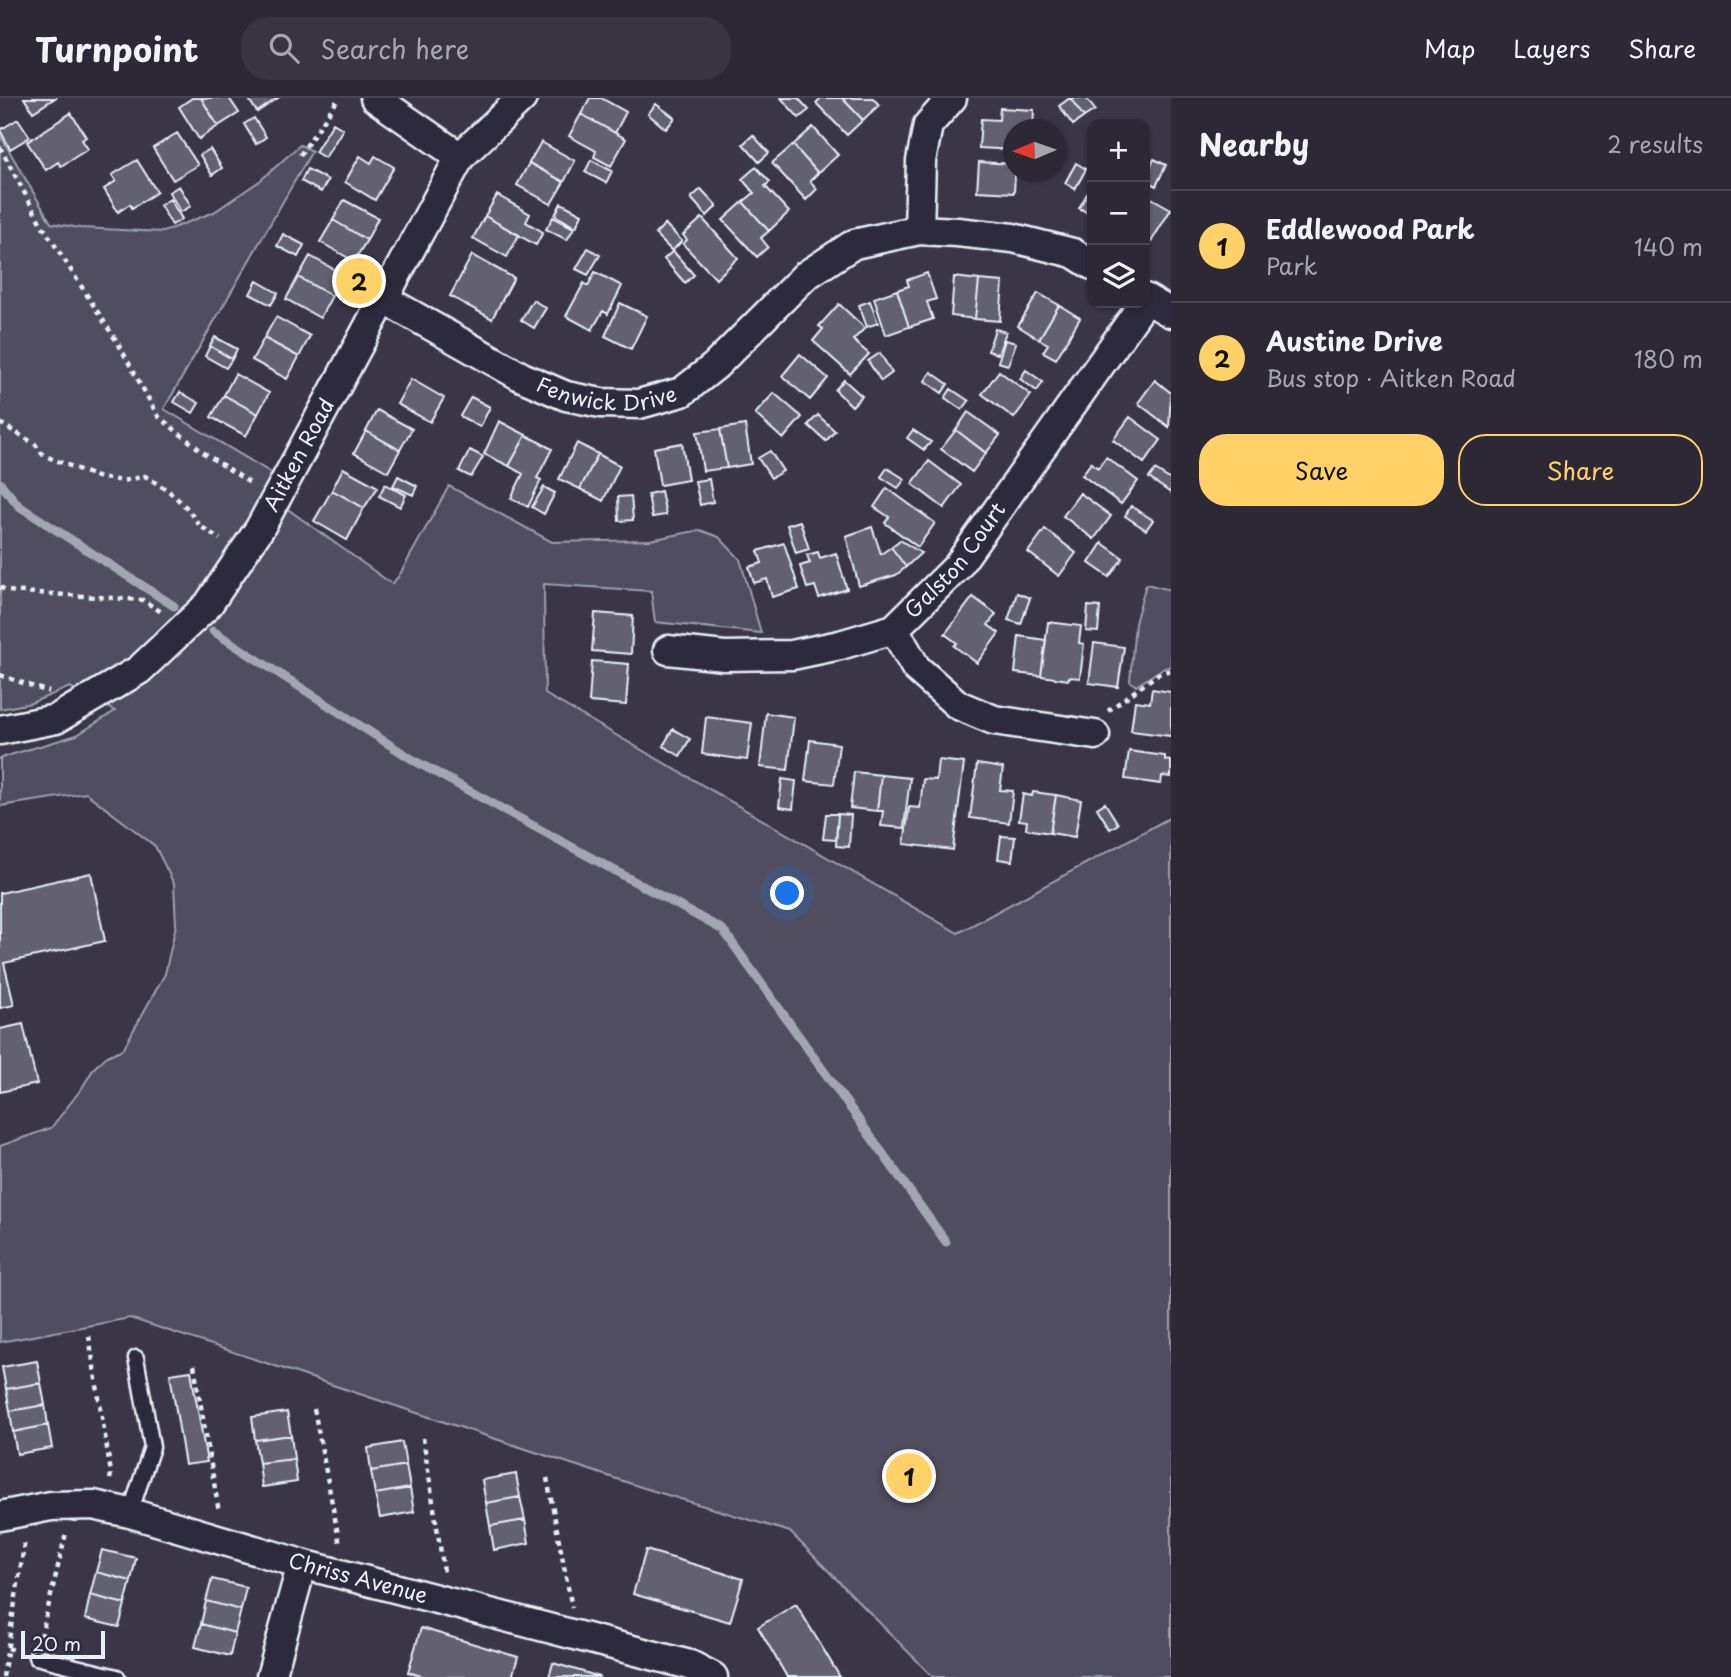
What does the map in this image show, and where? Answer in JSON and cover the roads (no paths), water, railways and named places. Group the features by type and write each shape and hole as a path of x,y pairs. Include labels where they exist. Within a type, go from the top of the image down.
{"street":[{"path":"375,98 460,157"},
{"name":"Aitken Road","path":"0,730 55,719 139,670 208,605 260,528 460,157 522,98"},
{"path":"919,230 921,160 928,125 952,98"},
{"name":"Fenwick Drive","path":"383,299 522,377 566,396 601,403 639,404 682,392 715,366 805,276 854,244 919,230 1013,238 1073,253 1087,262"},
{"path":"1150,303 1171,313"},
{"name":"Galston Court","path":"668,650 724,656 792,655 840,645 894,629 957,567 1140,308"},
{"path":"894,629 916,668 958,705 994,720 1095,735"},
{"name":"Chriss Avenue","path":"0,1516 51,1506 93,1505 118,1510 302,1564 690,1665 713,1677"},
{"path":"271,1677 302,1564"}],"lane":[{"path":"118,1510 152,1447 136,1358"},
{"path":"36,1657 117,1677"}],"waterway":[{"path":"0,483 19,506 174,606"},
{"path":"213,631 415,761 723,930 946,1242"}],"place":[{"name":"Austine Drive","path":"359,281"},
{"name":"Eddlewood Park","path":"909,1476"}]}
